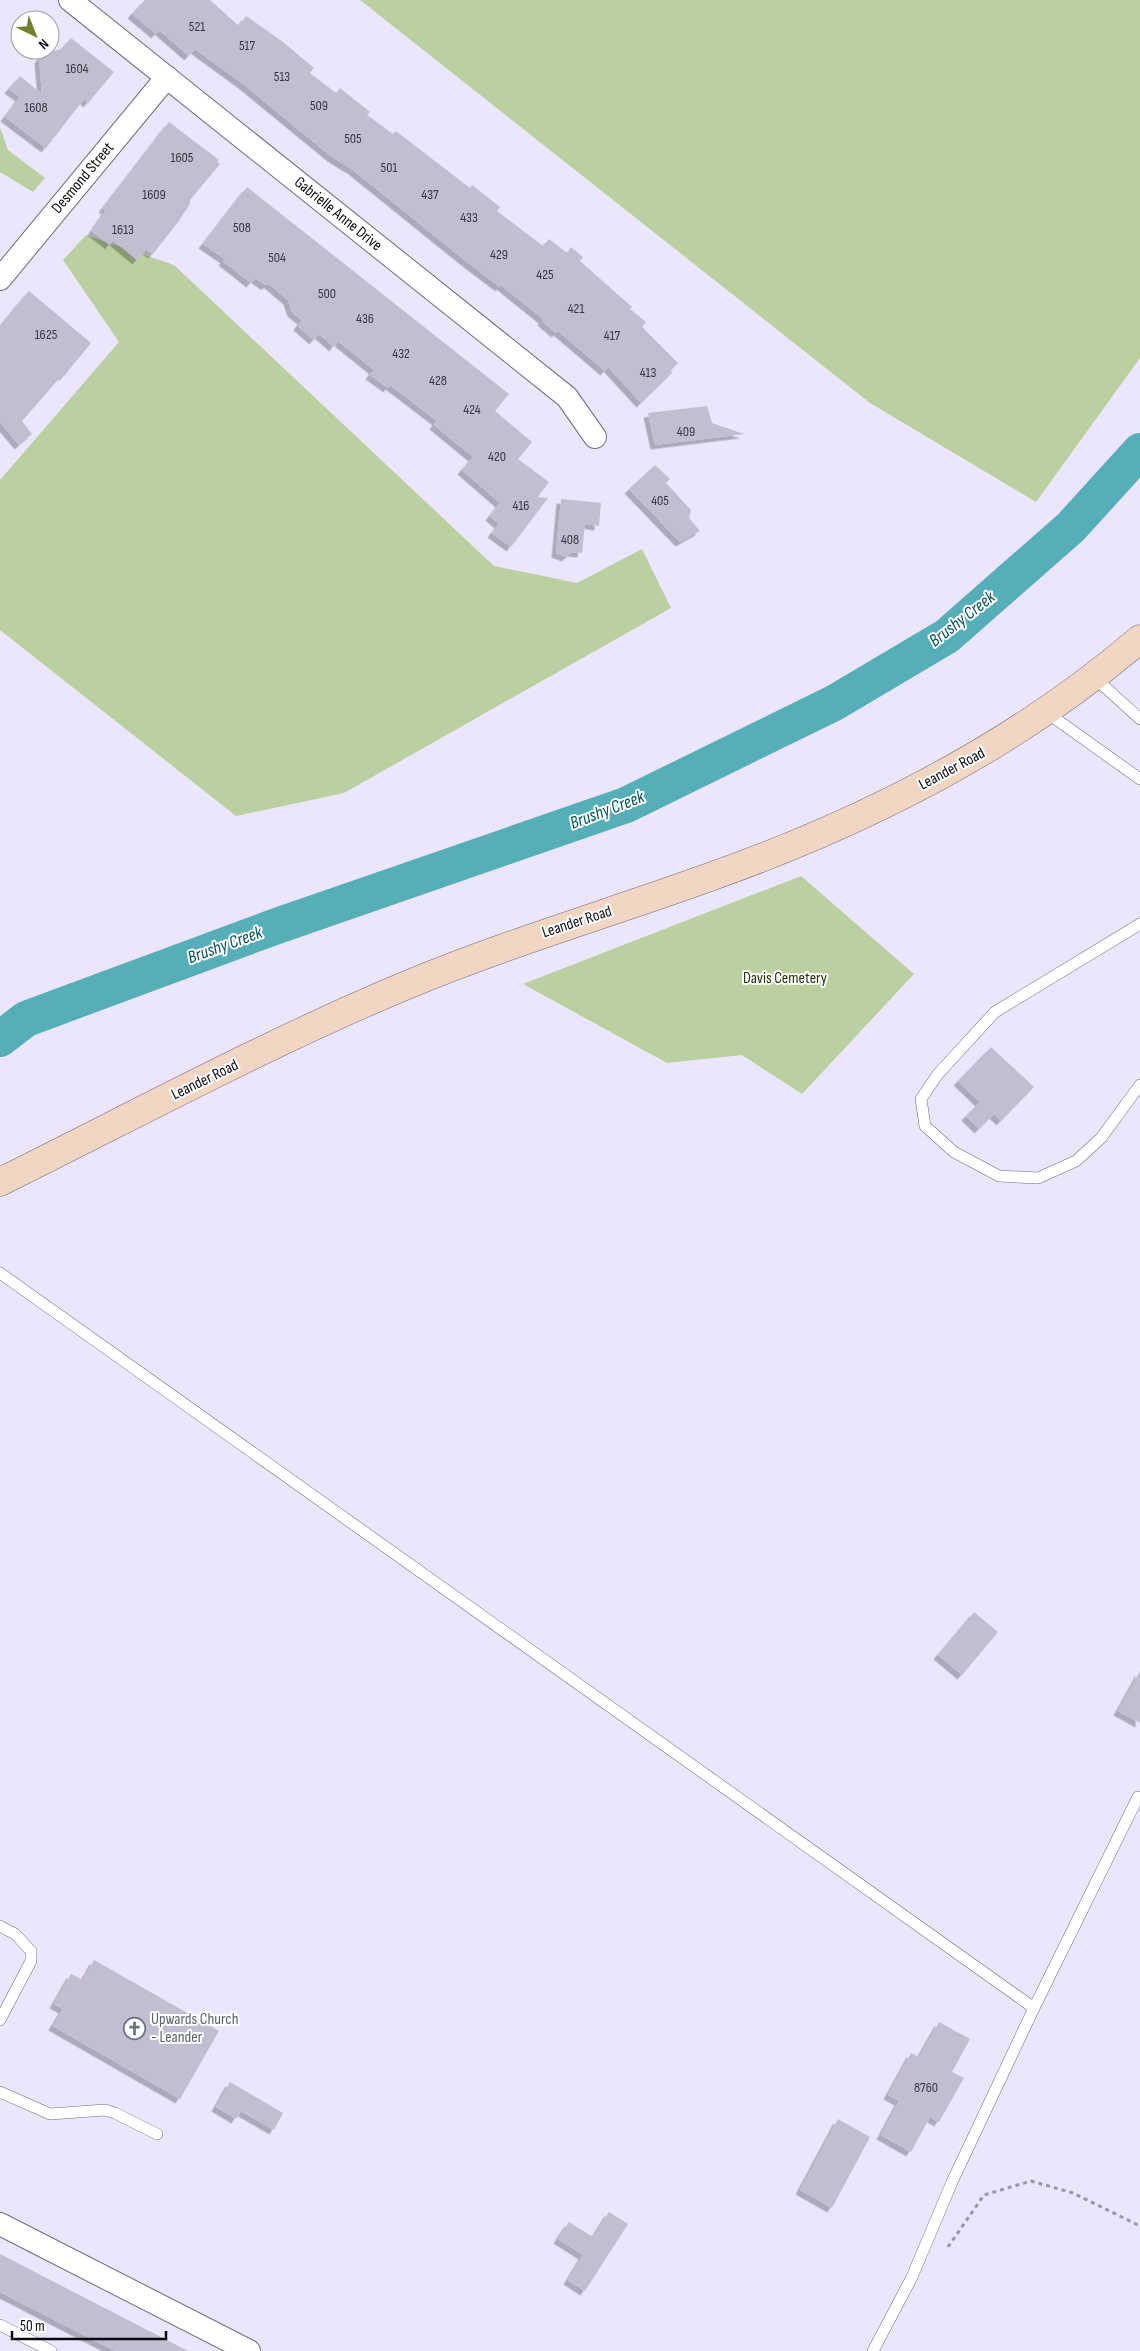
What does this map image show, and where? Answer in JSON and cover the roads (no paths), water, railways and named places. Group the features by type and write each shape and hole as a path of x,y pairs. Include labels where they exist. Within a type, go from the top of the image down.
{"main road":[{"name":"Leander Road","path":"0,1182 285,1040 407,985 531,937 708,878 793,845 926,783 985,751 1046,712 1094,677 1140,639"}],"street":[{"name":"Gabrielle Anne Drive","path":"70,0 568,397 595,437"},
{"name":"Desmond Street","path":"0,279 167,77"},
{"path":"0,2224 249,2351"}],"lane":[{"path":"1094,677 1140,719"},
{"path":"1046,712 1140,779"},
{"path":"1140,924 995,1012 938,1074 920,1099 925,1126 954,1152 998,1176 1038,1178 1076,1161 1100,1138 1140,1085"},
{"path":"0,1273 1034,2008"},
{"path":"873,2351 912,2277 952,2182 1034,2008 1138,1797"},
{"path":"0,1926 14,1934 31,1951 31,1960 0,2020"},
{"path":"0,2092 50,2114 104,2110 115,2113 157,2134"},
{"path":"0,2325 51,2351"}],"waterway":[{"name":"Brushy Creek","path":"0,1039 26,1019 274,927 626,805 834,703 947,636 1071,527 1140,451"}],"place":[{"name":"Upwards Church - Leander","path":"135,2028"}],"park label":[{"name":"Davis Cemetery","path":"785,978"}]}
